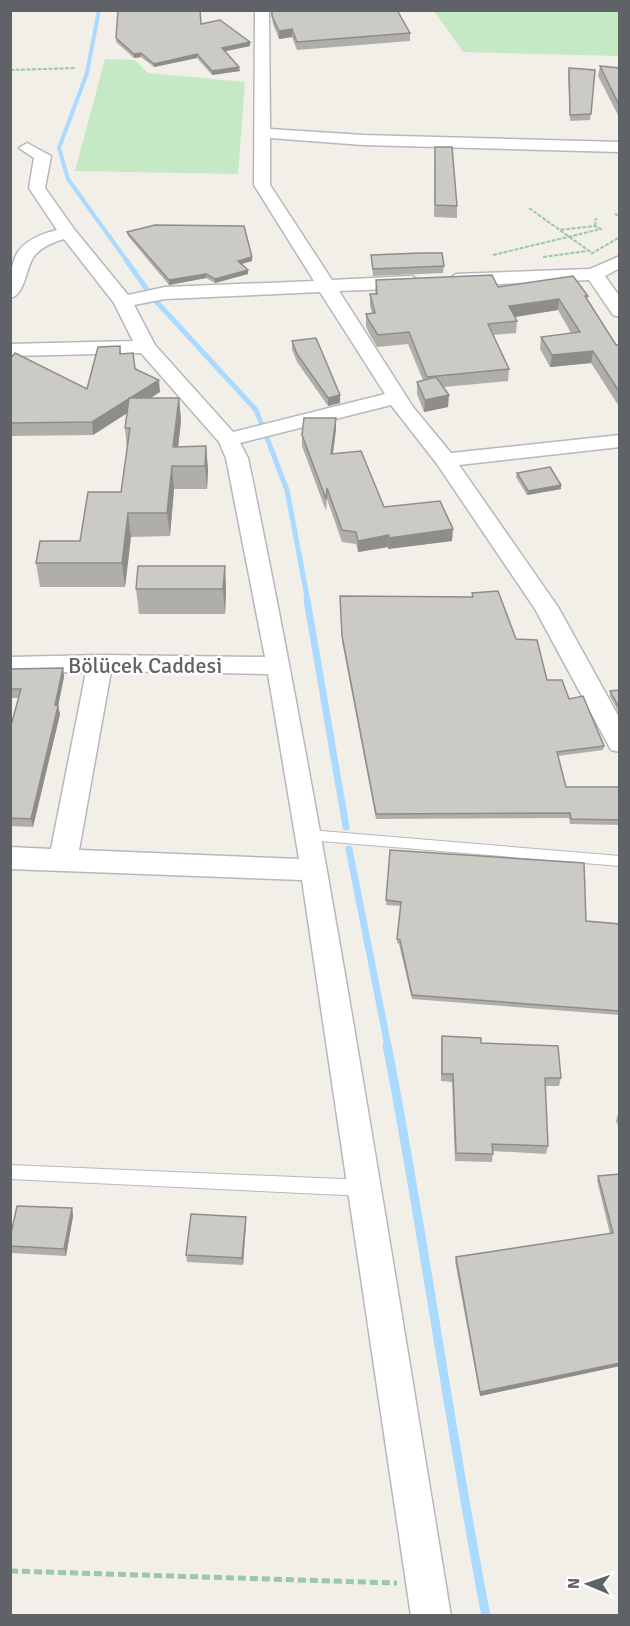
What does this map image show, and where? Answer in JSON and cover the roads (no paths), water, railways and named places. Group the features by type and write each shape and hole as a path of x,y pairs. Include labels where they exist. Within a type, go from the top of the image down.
{"street":[{"path":"262,10 262,185 397,398 445,460 546,607 620,743"},
{"path":"262,133 363,140 620,147"},
{"path":"27,148 43,156 38,188 68,233 131,300 146,347 238,437 241,476 316,836 314,870 432,1616"},
{"path":"10,293 25,253 43,240 68,233"},
{"path":"131,300 165,294 594,273 620,261"},
{"path":"594,273 620,311"},
{"path":"10,350 146,347"},
{"path":"238,437 397,398"},
{"path":"445,460 620,441"},
{"path":"63,860 100,663"},
{"name":"Bölücek Caddesi","path":"10,665 100,663 279,666"},
{"path":"10,858 314,870"}],"lane":[{"path":"316,836 620,861"},
{"path":"10,1172 365,1188"}],"waterway":[{"path":"99,10 87,73 59,148 68,179 127,261"},
{"path":"126,260 146,288"},
{"path":"155,300 256,410 261,422"},
{"path":"267,438 287,490 308,602"},
{"path":"307,600 346,827"},
{"path":"349,849 388,1046"},
{"path":"387,1045 486,1616"}]}
